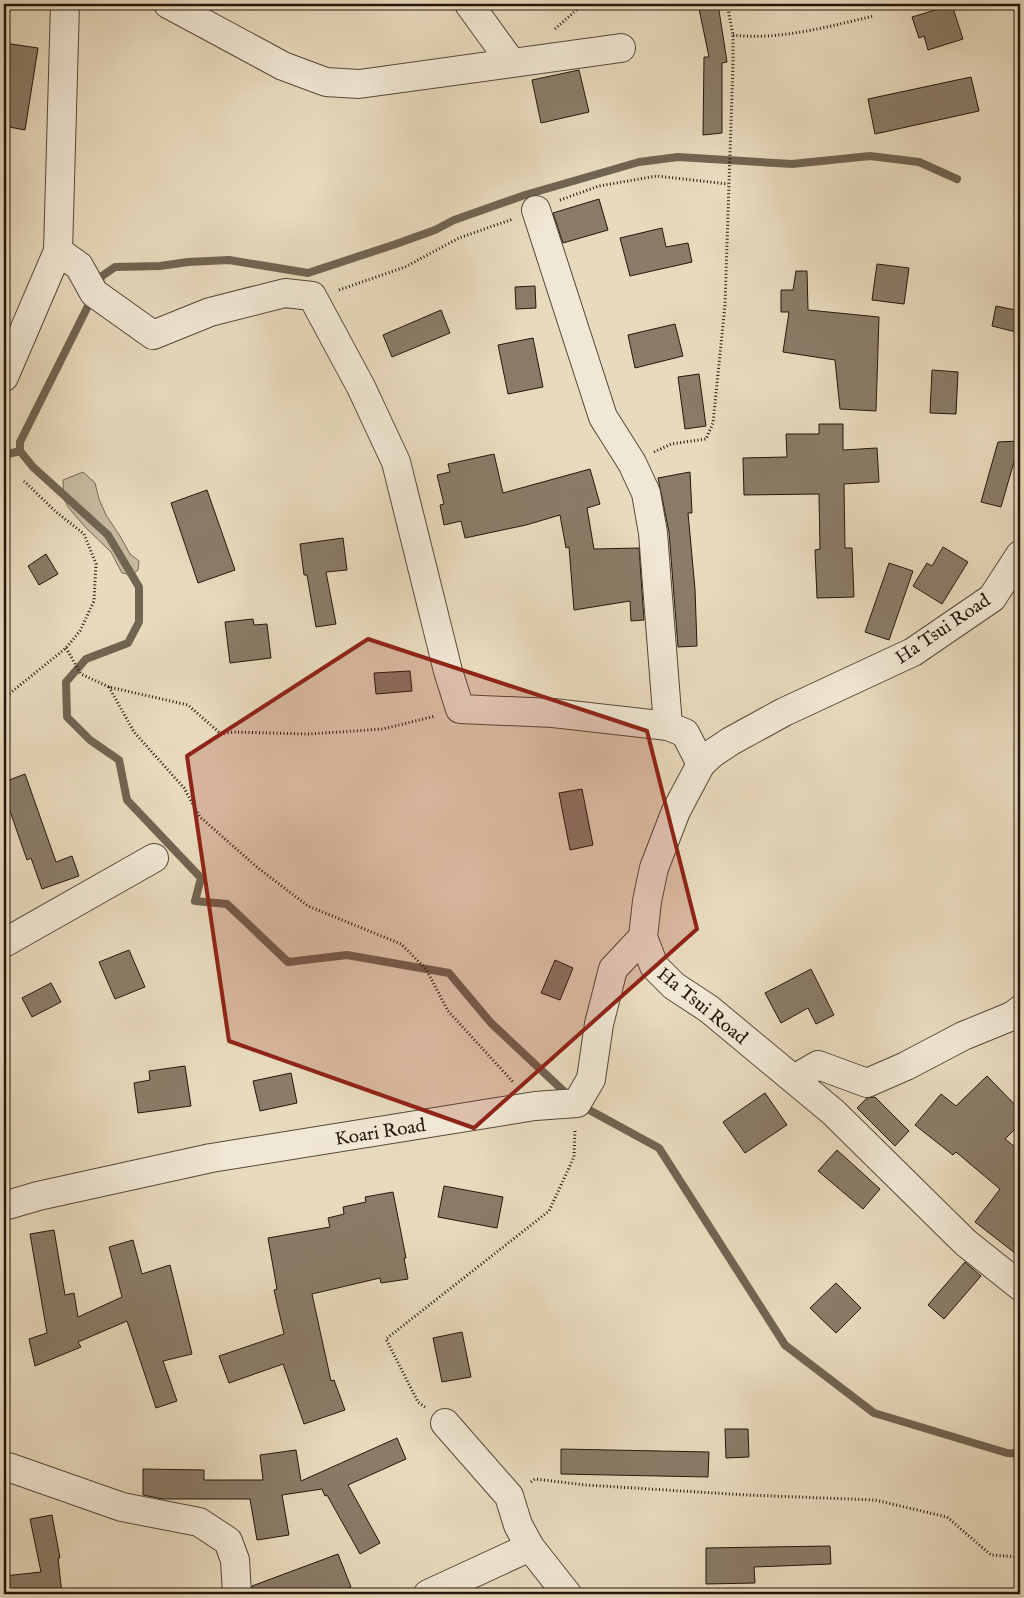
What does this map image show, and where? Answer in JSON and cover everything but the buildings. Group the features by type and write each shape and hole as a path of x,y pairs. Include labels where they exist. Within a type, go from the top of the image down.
{"street":[{"path":"4,377 58,251 65,4"},
{"path":"168,4 283,66 326,82 359,84 621,48"},
{"path":"470,4 511,62"},
{"path":"536,210 603,417 632,462 646,493 653,533 668,726"},
{"path":"58,251 79,266 94,293 153,335 210,312 285,293 312,296 361,386 396,462 448,671 460,709 553,713 668,726 685,733 701,764"},
{"name":"Ha Tsui Road","path":"1020,556 992,598 913,652 784,712 731,741 701,764 676,811 654,868 647,901 643,936 654,966 674,986 709,1009 833,1112 966,1244 1020,1286"},
{"path":"4,943 154,858"},
{"name":"Koari Road","path":"4,1206 38,1196 211,1158 535,1106 577,1103 591,1079 599,1024 613,968 643,936"},
{"path":"794,1079 818,1065 867,1083 906,1066 963,1036 1018,1015"},
{"path":"445,1423 509,1496 518,1525 530,1546 567,1594"},
{"path":"4,1467 122,1507 199,1522 228,1541 235,1560 237,1594"},
{"path":"428,1594 530,1546"}],"path":[{"path":"632,462 671,444 706,439 713,423 725,305 733,36 726,4"},
{"path":"733,36 750,38 802,31 874,16"},
{"path":"312,296 336,291 405,267 459,238 599,186 657,176 728,184"},
{"path":"4,698 66,648 80,631 94,601 96,564 84,534 55,511 24,481"},
{"path":"66,648 81,674 109,687 188,704 221,734 234,732 308,734 383,729 460,709"},
{"path":"109,687 134,732 184,788 200,817 258,868 308,906 401,944 426,969 448,1011 535,1106"},
{"path":"445,1423 418,1402 386,1340 549,1211 574,1157"},
{"path":"509,1496 535,1480 746,1495 876,1500 947,1517 991,1555 1020,1557"}],"highlighted area":[{"path":"368,639 647,731 697,929 474,1128 229,1041 187,756"}],"shaded area":[{"path":"83,472 95,483 106,515 130,554 139,561 138,570 132,575 122,573 111,552 86,528 68,507 64,499 63,480"}],"waterway":[{"path":"98,285 102,276 115,267 160,266 188,262 229,260 308,273 435,230 454,220 525,195 639,162 678,157 792,164 870,156 919,162 957,179"},
{"path":"20,451 20,442 92,298"},
{"path":"4,455 20,451 33,467 108,535 139,587 139,622 128,643 86,659 66,682 67,717 90,740 119,760 127,800 201,878 195,901 227,904 288,962 347,955 449,973 491,1023 569,1096"},
{"path":"582,1106 659,1148 785,1345 874,1413 1007,1453 1020,1454"}]}
